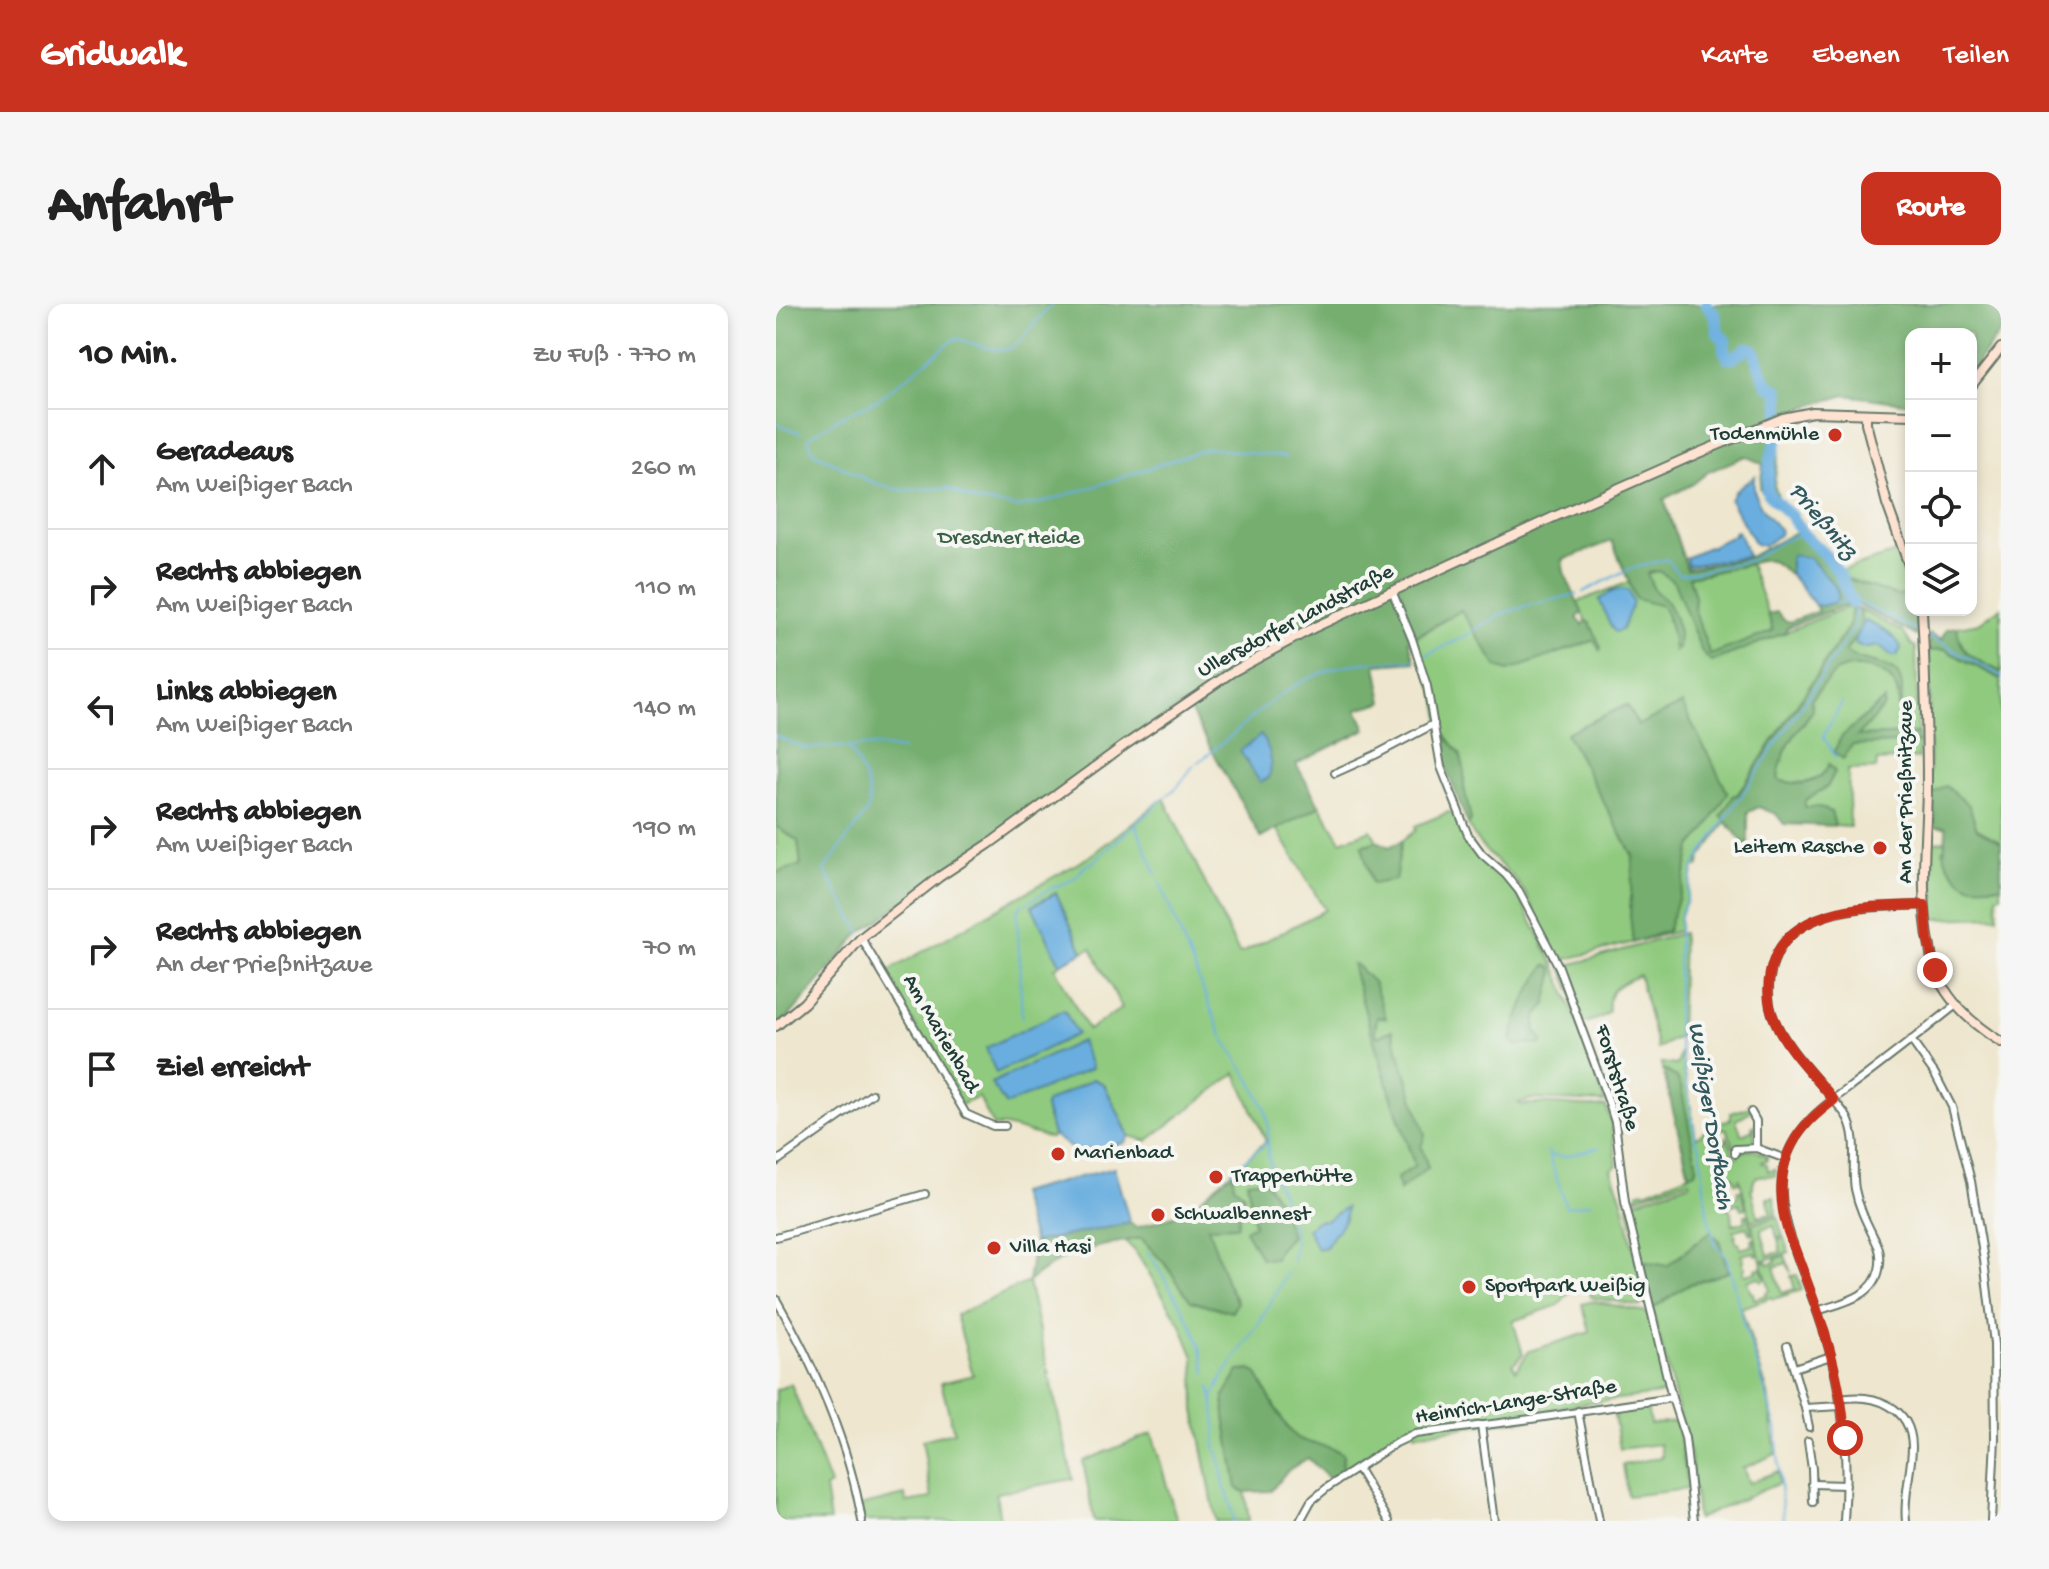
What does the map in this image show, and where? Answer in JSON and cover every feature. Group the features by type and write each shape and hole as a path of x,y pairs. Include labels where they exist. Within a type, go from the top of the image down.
{"main road":[{"path":"1977,378 2001,348"},
{"name":"Ullersdorfer Landstraße","path":"776,1026 804,1003 861,938 939,877 1232,672 1315,627 1696,454 1783,418 1813,412 1905,415"},
{"path":"1866,415 1887,504 1905,554"},
{"name":"An der Prießnitzaue","path":"1922,616 1927,776 1925,905 1928,939 1935,970 1956,1005 2001,1042"}],"street":[{"name":"Forststraße","path":"1392,591 1430,695 1441,767 1468,835 1482,854 1519,891 1559,967 1615,1122 1625,1202 1687,1452 1694,1521"},
{"path":"1335,773 1434,724"},
{"path":"1817,1311 1864,1293 1873,1284 1880,1265 1878,1245 1857,1200 1853,1138 1848,1118 1775,1023 1768,990 1772,965 1786,940 1807,923 1830,914 1882,905 1925,905"},
{"name":"Am Marienbad","path":"861,938 966,1114 993,1126 1005,1126"},
{"path":"1844,1521 1845,1434 1840,1402 1831,1356 1783,1215 1781,1189 1786,1159 1799,1133 1834,1100 1956,1005"},
{"path":"1911,1040 1935,1074 1952,1107 1971,1181 1994,1344 1995,1438 1991,1521"},
{"path":"776,1162 872,1094"},
{"path":"1755,1116 1756,1148"},
{"path":"1735,1154 1735,1149 1756,1148 1786,1159"},
{"path":"776,1237 925,1194"},
{"path":"776,1299 797,1337 836,1424 853,1475 862,1521"},
{"path":"1787,1346 1809,1427"},
{"path":"1794,1368 1831,1356"},
{"path":"1805,1408 1856,1397 1875,1399 1892,1406 1904,1419 1912,1446 1905,1496 1906,1521"},
{"name":"Heinrich-Lange-Straße","path":"1300,1521 1311,1501 1328,1487 1415,1434 1672,1398"},
{"path":"1578,1411 1599,1521"},
{"path":"1481,1425 1494,1521"},
{"path":"1808,1441 1813,1502"},
{"path":"1358,1469 1389,1521"},
{"path":"1812,1484 1846,1485"}],"green space":[{"name":"Dresdner Heide","path":"776,304 2001,304 2001,331 1977,363 1977,328 1905,328 1905,403 1846,395 1808,406 1768,423 1782,425 1774,485 1778,496 1767,500 1760,488 1763,464 1745,456 1708,472 1664,499 1687,569 1748,558 1799,530 1845,578 1897,596 1905,595 1905,616 1917,616 1917,636 1860,606 1842,606 1711,662 1702,652 1674,582 1660,571 1647,573 1654,590 1673,613 1679,632 1678,649 1674,651 1671,627 1662,606 1636,599 1612,541 1562,560 1564,572 1582,612 1577,618 1583,625 1586,621 1590,623 1600,650 1594,640 1508,671 1497,667 1461,610 1409,640 1415,662 1376,665 1383,702 1357,709 1366,729 1296,764 1320,806 1261,838 1186,703 859,934 787,1019 776,1026 776,873 801,865 798,841 776,826","holes":["1790,559 1822,606 1815,605 1818,611 1790,622 1777,612 1768,614 1773,631 1710,655 1694,609 1695,597 1689,577 1760,560 1771,560 1790,574"]},
{"path":"1899,552 1905,568 1905,595 1897,596 1836,572"},
{"path":"1750,564 1774,631 1710,656 1694,609 1695,597 1689,577"},
{"path":"1660,571 1674,582 1702,652 1711,662 1845,608 1852,608 1849,626 1721,816 1727,821 1701,857 1698,867 1694,867 1680,915 1679,931 1559,961 1521,887 1485,850 1468,824 1471,820 1460,753 1442,731 1437,699 1415,638 1462,610 1497,667 1508,671 1595,640 1599,649 1590,624 1577,602 1629,582 1636,599 1662,605 1671,627 1674,650 1678,648 1667,602 1654,590 1646,573","holes":["1626,705 1705,831 1691,847 1682,888 1667,931 1636,940 1630,915 1633,856 1567,733"]},
{"path":"2001,607 2001,672 1966,651 1957,627 1979,623"},
{"path":"1852,608 1861,610 1861,628 1845,652 1895,672 1902,691 1900,708 1893,682 1879,672 1852,667 1833,674 1811,700 1813,710 1785,751 1778,780 1793,783 1814,780 1829,764 1835,772 1827,787 1805,800 1805,807 1819,807 1831,812 1835,826 1784,824 1776,814 1759,807 1748,812 1748,848 1721,816 1849,626"},
{"path":"1861,610 1903,632 1916,647 1918,734 1857,736 1863,716 1852,745 1919,742 1919,758 1877,761 1876,769 1848,770 1850,827 1835,826 1831,812 1819,807 1805,807 1805,800 1827,787 1835,772 1829,765 1820,777 1800,783 1778,781 1779,771 1790,743 1813,710 1811,700 1836,672 1852,667 1879,671 1892,682 1900,708 1902,691 1900,680 1894,672 1845,652 1855,638 1857,644 1865,648 1879,646 1897,656 1901,648 1890,635 1866,621 1861,628"},
{"path":"1957,627 1966,651 2001,672 2001,679 1945,650 1929,651 1929,634 1941,640 1947,629"},
{"path":"1945,649 2001,679 2001,842 1930,796 1929,651"},
{"path":"1884,700 1884,706 1858,736 1918,734 1919,742 1852,745 1843,759 1834,752 1841,737"},
{"path":"1682,704 1728,793 1705,831 1691,847 1682,888 1667,931 1633,943 1630,915 1633,856 1566,733 1627,705 1638,725"},
{"path":"1442,731 1460,753 1471,820 1468,824 1446,768"},
{"path":"1946,786 1969,805 1977,829 2001,842 2001,886 1967,884 1949,867 1945,856 1946,827 1934,827 1935,815 1930,813 1930,796"},
{"path":"1164,798 1239,953 1325,910 1277,829 1320,806 1341,841 1371,830 1377,841 1362,846 1395,880 1402,841 1416,830 1415,826 1454,812 1465,836 1517,893 1556,968 1605,1102 1532,1099 1518,1103 1606,1106 1617,1165 1611,1169 1622,1200 1646,1302 1640,1306 1590,1297 1587,1285 1572,1290 1559,1305 1513,1321 1523,1354 1513,1364 1516,1370 1529,1351 1590,1332 1582,1304 1594,1301 1645,1312 1650,1317 1666,1393 1530,1413 1531,1419 1415,1434 1412,1429 1398,1434 1342,1471 1343,1454 1302,1440 1292,1433 1256,1373 1224,1396 1237,1488 1245,1492 1249,1521 1216,1521 1195,1410 1194,1357 1180,1323 1135,1251 1125,1241 1141,1238 1165,1264 1191,1301 1232,1311 1237,1301 1227,1283 1207,1227 1234,1186 1232,1172 1266,1141 1236,1073 1147,1141 1129,1136 1104,1084 1093,1079 1046,1103 1053,1135 1051,1138 1005,1126 993,1126 979,1097 961,1105 885,973 1090,856","holes":["1056,893 1083,952 1091,948 1122,1008 1088,1030 1055,968 1060,964 1032,906","1353,965 1385,1018 1377,1017 1377,1038 1393,1031 1428,1168 1415,1167"]},
{"path":"776,826 798,841 801,866 776,873"},
{"path":"1377,841 1389,847 1402,841 1395,880 1372,884 1362,846"},
{"path":"1947,841 1943,851 1969,886 2001,886 2001,895 1997,896 1998,917 1934,919 1933,842"},
{"path":"1683,933 1680,1037 1658,1049 1639,975 1612,991 1607,1013 1593,1021 1583,1022 1562,967"},
{"path":"1352,964 1374,983 1386,1018 1377,1017 1377,1037 1392,1030 1425,1135 1421,1147 1428,1168 1399,1191 1397,1178 1415,1166"},
{"path":"1546,965 1552,967 1554,972 1546,1004 1536,1018 1535,1029 1543,1041 1540,1045 1528,1043 1516,1046 1511,1041 1521,1010"},
{"path":"1681,1051 1696,1138 1710,1126 1731,1119 1731,1113 1750,1107 1754,1109 1736,1120 1742,1135 1753,1130 1755,1125 1754,1142 1734,1146 1727,1129 1721,1129 1713,1135 1714,1143 1725,1143 1727,1137 1733,1157 1738,1157 1738,1151 1755,1150 1767,1156 1762,1163 1767,1164 1768,1171 1776,1169 1775,1176 1756,1177 1751,1189 1758,1216 1771,1213 1767,1198 1774,1197 1776,1215 1751,1221 1739,1177 1736,1183 1733,1176 1720,1180 1725,1200 1738,1197 1738,1190 1741,1190 1746,1208 1742,1209 1739,1203 1726,1207 1731,1212 1732,1225 1745,1222 1745,1215 1748,1215 1752,1233 1746,1227 1733,1231 1740,1249 1752,1246 1754,1238 1758,1255 1754,1252 1741,1255 1745,1275 1757,1272 1756,1269 1761,1267 1765,1279 1761,1281 1758,1277 1747,1281 1754,1299 1767,1295 1766,1292 1770,1290 1762,1263 1776,1262 1775,1259 1785,1256 1791,1273 1787,1263 1774,1267 1782,1293 1795,1289 1791,1276 1797,1275 1802,1290 1741,1308 1768,1394 1776,1454 1743,1468 1749,1483 1778,1471 1779,1483 1697,1519 1691,1457 1652,1309 1688,1285 1728,1272 1719,1240 1694,1243 1667,1266 1641,1261 1628,1204 1690,1183 1689,1180 1635,1198 1639,1192 1695,1172 1681,1086 1669,1072 1663,1070 1661,1063 1676,1065"},
{"path":"1663,1070 1677,1077 1681,1086 1697,1166 1695,1172 1689,1174"},
{"path":"1232,1172 1234,1186 1244,1194 1237,1226 1208,1227 1227,1283 1237,1302 1232,1312 1191,1301 1165,1264 1141,1238 1066,1257 1028,1282 1034,1242 1130,1223 1136,1228 1186,1212"},
{"path":"1264,1179 1280,1204 1291,1236 1278,1250 1275,1259 1261,1258 1245,1230 1254,1225 1247,1181"},
{"path":"1777,1217 1783,1236 1777,1237 1774,1225 1761,1229 1768,1255 1781,1252 1778,1239 1784,1238 1789,1253 1761,1261 1752,1224"},
{"path":"1710,1232 1719,1240 1728,1272 1688,1285 1652,1309 1641,1261 1667,1266"},
{"path":"1028,1282 1073,1479 996,1493 1000,1521 862,1521 860,1506 905,1495 906,1502 932,1498 922,1440 954,1432 941,1383 973,1375 956,1315"},
{"path":"1239,1371 1256,1373 1281,1418 1296,1437 1343,1454 1342,1471 1330,1480 1308,1458 1287,1471 1271,1491 1245,1492 1237,1488 1224,1396"},
{"path":"791,1384 830,1485 825,1488 830,1521 776,1521 776,1390"},
{"path":"1647,1406 1650,1424 1675,1421 1688,1489 1628,1496 1623,1465 1662,1457 1660,1444 1620,1449 1613,1409"},
{"path":"1152,1433 1177,1521 1094,1521 1083,1461"}],"water":[{"path":"1755,476 1757,498 1764,512 1780,530 1779,535 1764,546 1755,544 1730,500 1737,489"},
{"path":"1738,531 1748,556 1688,566 1686,558"},
{"path":"1793,555 1810,558 1836,587 1836,602 1815,605 1790,574 1790,558"},
{"path":"1620,589 1628,590 1633,603 1622,630 1615,632 1599,600"},
{"path":"1865,621 1894,638 1901,647 1897,656 1891,656 1879,646 1865,648 1856,644 1855,638"},
{"path":"1261,735 1269,751 1271,766 1269,778 1260,782 1240,751"},
{"path":"1056,893 1083,952 1060,964 1032,906"},
{"path":"1064,1010 1077,1034 996,1073 986,1048"},
{"path":"1081,1041 1092,1068 1006,1105 991,1083"},
{"path":"1093,1079 1104,1084 1129,1136 1124,1143 1076,1152 1053,1135 1046,1103"},
{"path":"1114,1168 1130,1223 1034,1242 1019,1193"},
{"path":"1346,1207 1345,1219 1326,1247 1317,1249 1307,1229"}],"waterway":[{"path":"1052,304 1021,340 1005,350 956,338 879,399 839,418 808,438 813,452 869,481 899,490 948,488 975,501 1017,507 1102,484 1208,448 1286,457"},
{"name":"Prießnitz","path":"1706,304 1715,315 1728,358 1747,348 1753,349 1767,385 1778,390 1779,433 1770,461 1768,494 1791,516 1802,533 1839,573 1852,603"},
{"path":"776,423 800,433"},
{"path":"1583,592 1627,570 1667,559 1678,574 1751,560 1802,533"},
{"path":"1422,657 1464,637 1497,616 1577,594"},
{"name":"Prießnitz","path":"1836,602 1860,603 1920,632"},
{"name":"Weißiger Dorfbach","path":"1783,1521 1776,1428 1743,1323 1727,1258 1715,1243 1707,1214 1700,1148 1696,1140 1677,1028 1680,915 1694,866 1854,628 1855,610"},
{"name":"Prießnitz","path":"1926,635 2001,676"},
{"path":"1197,763 1280,695 1317,674 1357,664 1414,660"},
{"path":"1836,757 1824,735 1842,702"},
{"path":"776,736 804,748 876,746 902,750"},
{"path":"848,746 867,785 868,810 824,870 861,933"},
{"path":"1166,797 1194,765"},
{"path":"1027,903 1074,879 1163,799"},
{"path":"1135,823 1156,874"},
{"path":"1159,881 1222,1036 1251,1081 1265,1110 1268,1156 1285,1201 1295,1241 1293,1261"},
{"path":"1022,1017 1017,911 1023,904"},
{"path":"1231,1171 1268,1142"},
{"path":"1550,1155 1563,1157 1599,1147"},
{"path":"1548,1151 1566,1207 1591,1203"},
{"path":"1148,1252 1193,1328 1206,1373"},
{"path":"1234,1521 1215,1446 1213,1397 1287,1273"},
{"path":"1210,1386 1212,1396"}],"place":[{"name":"Todenmühle","path":"1835,435"},
{"name":"Leitern Rasche","path":"1880,848"},
{"name":"Marienbad","path":"1058,1154"},
{"name":"Trapperhütte","path":"1216,1177"},
{"name":"Schwalbennest","path":"1158,1215"},
{"name":"Villa Hasi","path":"994,1248"},
{"name":"Sportpark Weißig","path":"1469,1287"}],"route":[{"path":"1845,1438 1831,1356 1781,1203 1781,1177 1796,1137 1834,1100 1775,1023 1769,980 1775,957 1786,940 1807,923 1830,914 1882,905 1925,905 1935,970"}]}
